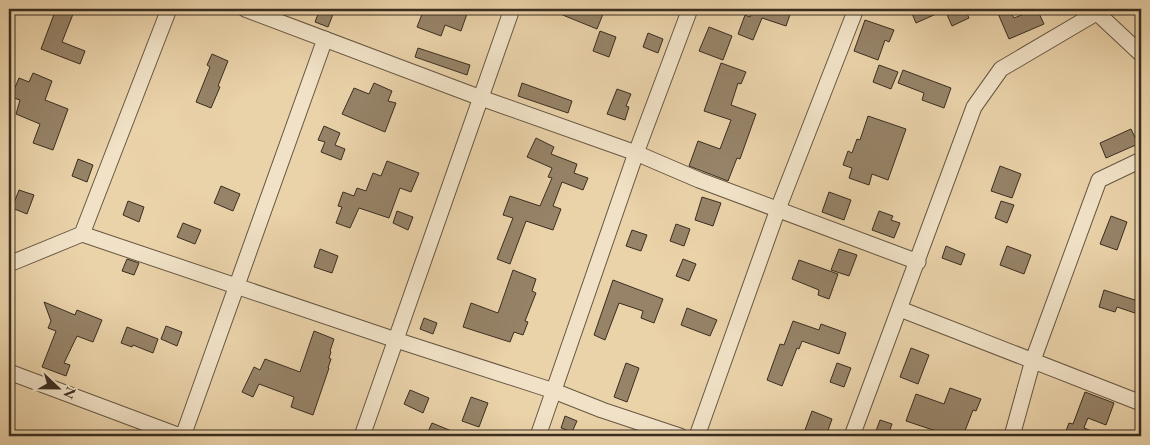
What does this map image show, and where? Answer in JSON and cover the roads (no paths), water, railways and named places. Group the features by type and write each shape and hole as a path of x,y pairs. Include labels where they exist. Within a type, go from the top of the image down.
{"street":[{"path":"82,234 169,9"},
{"path":"245,9 482,98 636,153 699,180 918,262"},
{"path":"362,436 512,9"},
{"path":"538,436 636,153 690,9"},
{"path":"697,436 778,209 856,9"},
{"path":"852,436 974,108 1001,69 1098,10 1141,54"},
{"path":"9,372 182,436 325,39"},
{"path":"1012,436 1033,360 1099,180 1141,160"},
{"path":"9,264 82,234 554,391 602,410 680,436"},
{"path":"900,309 1141,403"}]}
